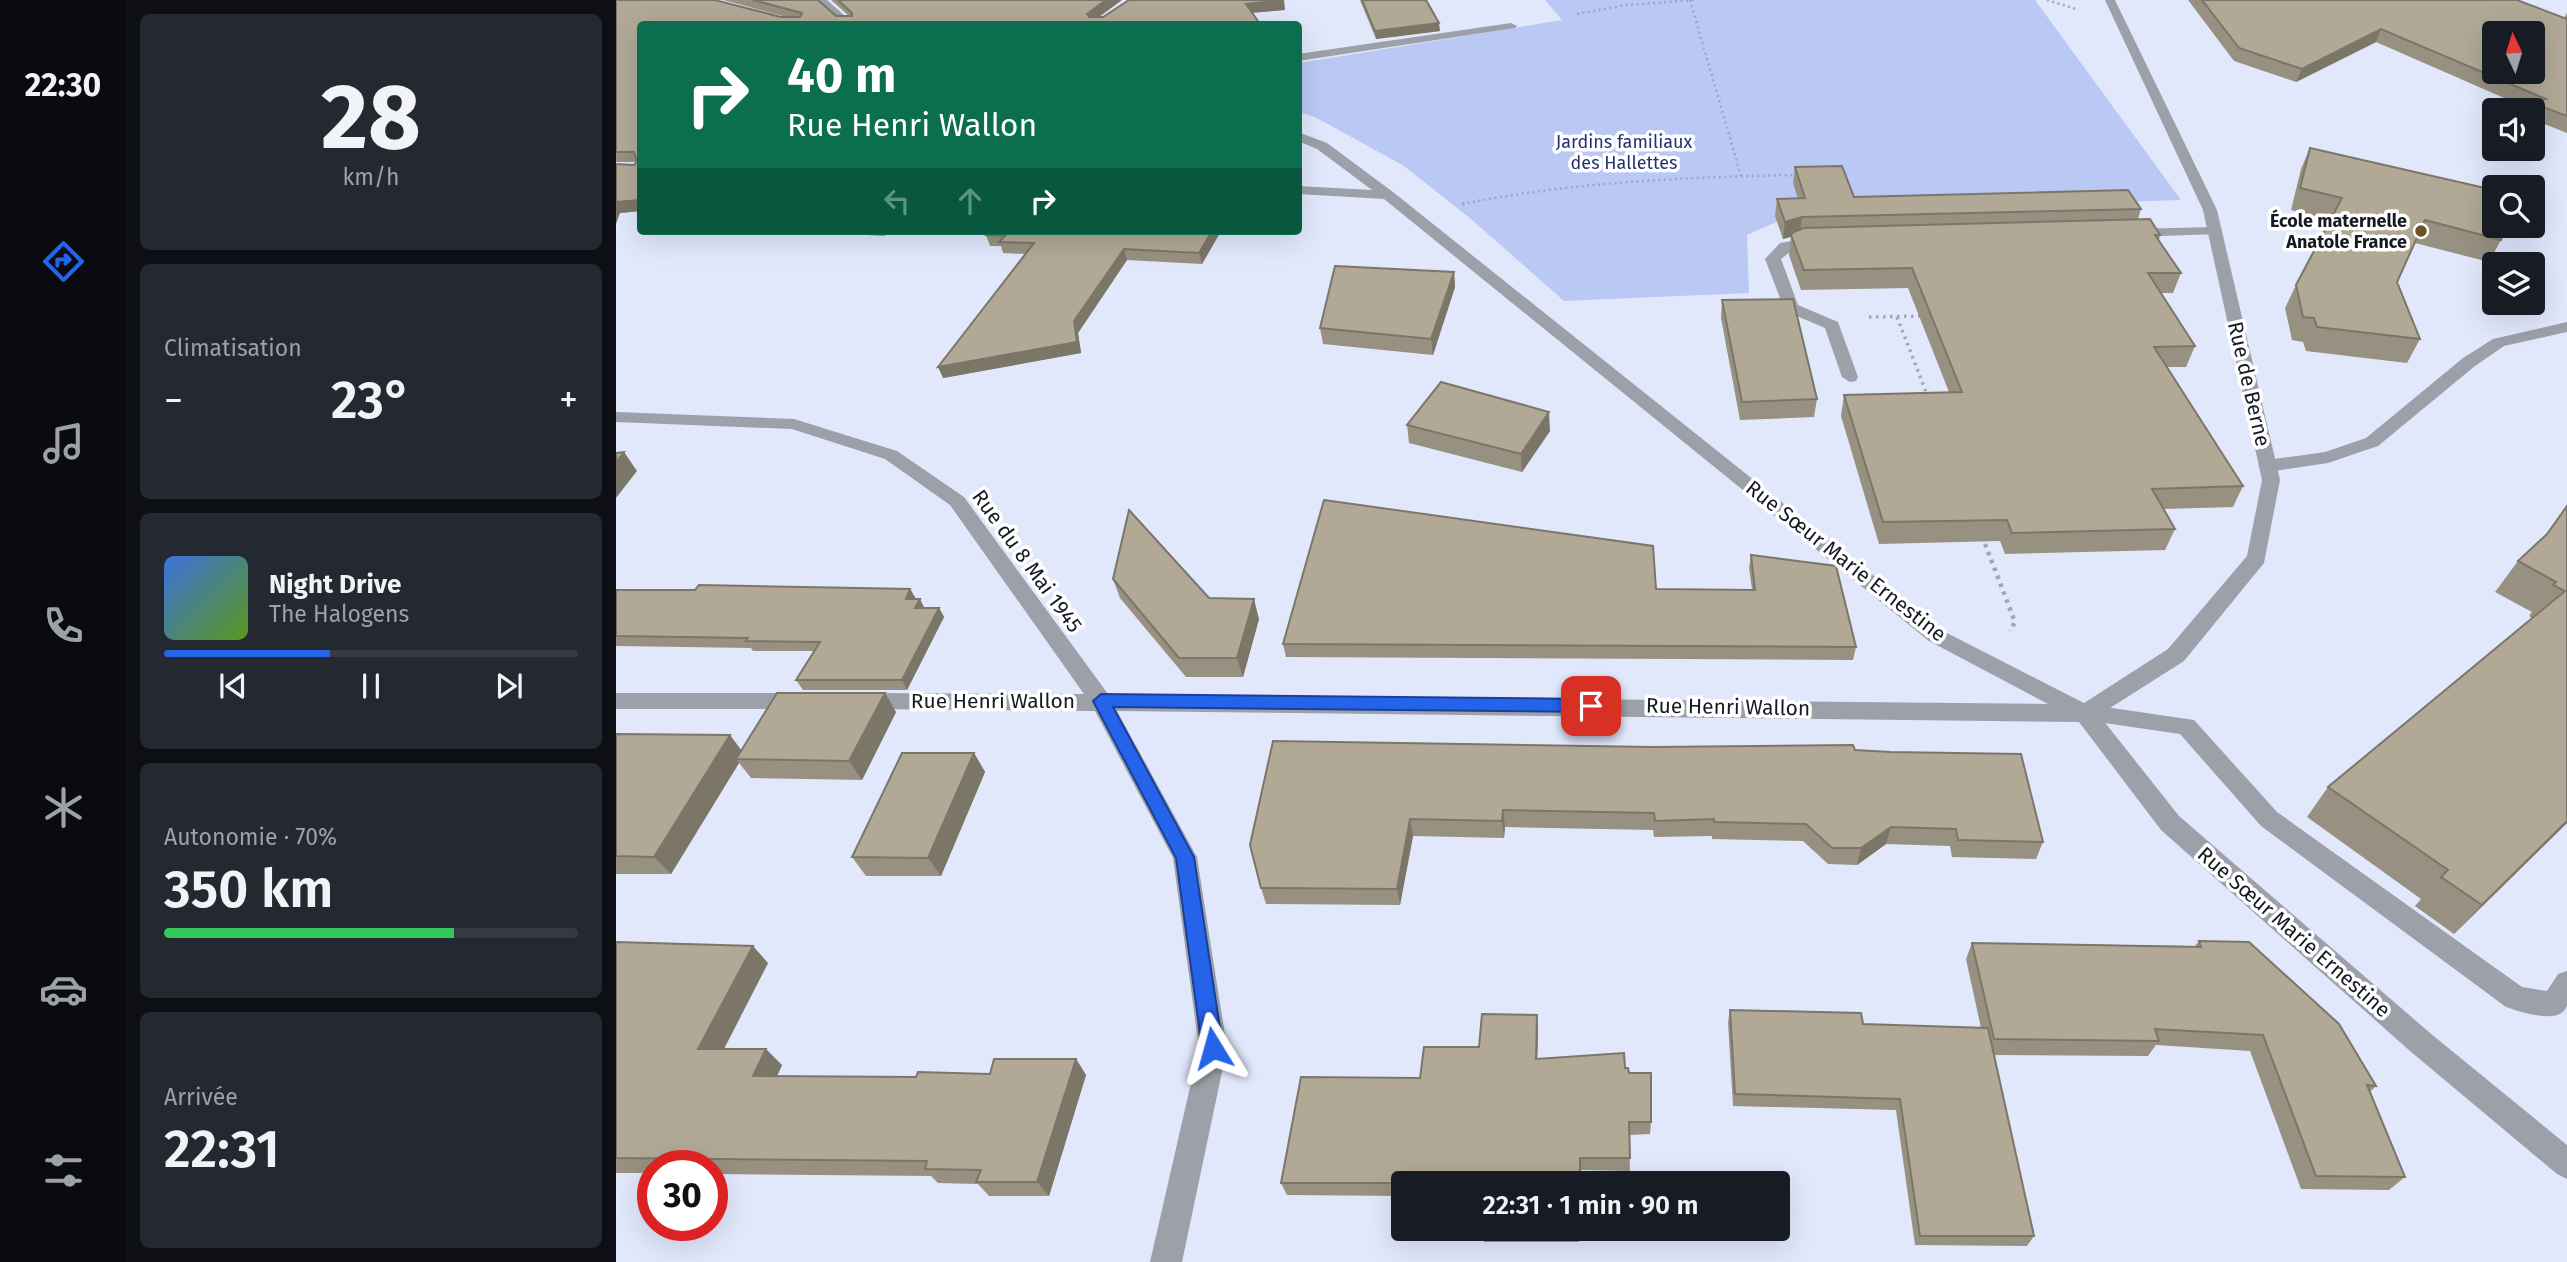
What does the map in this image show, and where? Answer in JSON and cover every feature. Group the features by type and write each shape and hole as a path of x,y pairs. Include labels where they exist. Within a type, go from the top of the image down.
{"street":[{"path":"820,0 844,21"},
{"name":"Rue de Berne","path":"2085,713 2176,655 2257,558 2271,481 2210,210 2109,0"},
{"path":"1302,57 1511,26"},
{"name":"Rue Sœur Marie Ernestine","path":"1302,138 1322,146 1388,195 1936,636 2085,713 2170,824 2420,1042 2567,1164"},
{"path":"1302,190 1388,195"},
{"path":"2118,234 2215,231"},
{"path":"1826,240 1800,241 1785,246 1773,259 1791,308 1832,325 1850,377"},
{"path":"2267,466 2328,457 2372,442 2469,362 2499,342 2567,327"},
{"name":"Rue du 8 Mai 1945","path":"616,417 794,424 891,455 957,501 1101,701 1185,857 1213,1048 1166,1262"},
{"name":"Rue Henri Wallon","path":"616,701 1101,701 2085,713"},
{"path":"2085,713 2186,726 2269,819 2516,998 2553,1004 2567,983"}],"path":[{"path":"1577,14 1626,5 1691,0 1741,176"},
{"path":"1413,215 1502,195 1556,187 1805,175"},
{"path":"1819,318 1935,316"},
{"path":"1897,317 1931,406"},
{"path":"1981,533 2015,622 1989,664"}],"green space":[{"name":"Jardins familiaux des Hallettes","path":"1545,0 2035,0 2181,200 1799,212 1747,235 1749,293 1564,301 1471,219 1404,166 1315,117 1302,113 1302,63 1562,20"}],"building":[{"path":"616,0 715,0 781,17 800,17 802,13 753,0 818,0 836,16 852,16 838,0 1106,0 1087,14 1089,17 1103,17 1129,0 1284,0 1246,4 1258,21 637,21 637,162 634,152 616,152"},
{"path":"1362,0 1426,0 1439,23 1375,31"},
{"path":"2202,0 2517,0 2567,19 2567,116 2545,108 2545,98 2511,84 2545,84 2545,21 2482,21 2482,72 2381,29 2302,69 2239,48"},
{"path":"2310,148 2482,187 2482,235 2425,220 2397,282 2420,339 2317,327 2314,318 2303,317 2296,285 2342,198 2300,188"},
{"path":"637,162 637,200 616,202 616,164 634,165"},
{"path":"1842,166 1854,197 2128,190 2141,209 1802,217 1785,222 1777,199 1805,198 1795,167"},
{"path":"2150,219 2160,235 2155,235 2181,273 2148,273 2195,346 2154,347 2243,486 2152,489 2175,529 2012,533 2007,520 1883,522 1844,395 1962,392 1912,268 1804,270 1791,235 1804,228"},
{"path":"986,235 1210,235 1199,253 1124,249 1074,321 1077,342 938,367 1034,243 999,242 1005,236"},
{"path":"1335,266 1454,272 1431,339 1320,328"},
{"path":"1793,299 1817,399 1742,402 1722,300"},
{"path":"1441,382 1549,412 1521,454 1407,425"},
{"path":"624,452 616,462 616,453"},
{"path":"1324,500 1653,546 1656,589 1755,590 1751,555 1836,566 1856,647 1283,644"},
{"path":"2567,506 2567,821 2482,905 2441,877 2448,870 2328,787 2565,591 2553,585 2556,582 2518,561 2547,534"},
{"path":"1129,510 1209,598 1254,599 1237,658 1179,658 1113,579"},
{"path":"699,585 910,589 906,599 920,599 915,608 939,608 902,680 796,680 820,642 616,636 616,590 695,590"},
{"path":"777,693 885,693 849,761 736,759"},
{"path":"616,734 730,735 654,857 616,856"},
{"path":"1273,741 1654,747 1853,745 1855,750 1890,752 2021,754 2043,842 1958,840 1956,829 1891,827 1861,848 1832,848 1806,824 1714,822 1714,819 1655,821 1654,813 1503,810 1502,821 1410,819 1397,889 1261,888 1250,845"},
{"path":"902,753 974,753 928,858 852,857"},
{"path":"2199,941 2249,942 2339,1024 2376,1086 2367,1085 2405,1177 2316,1176 2263,1035 2155,1029 2159,1041 1994,1039 1972,943 2201,947"},
{"path":"616,942 753,946 698,1049 766,1049 753,1076 916,1077 918,1072 990,1074 994,1059 1076,1059 1037,1182 976,1182 981,1170 925,1169 927,1161 728,1159 728,1150 637,1150 637,1158 616,1158"},
{"path":"1730,1010 1861,1013 1863,1024 1988,1028 2034,1236 1920,1236 1900,1099 1735,1094"},
{"path":"1482,1014 1537,1015 1536,1059 1624,1053 1625,1068 1628,1068 1629,1073 1651,1073 1651,1122 1629,1122 1630,1158 1580,1158 1580,1171 1391,1171 1391,1183 1281,1183 1301,1077 1420,1078 1424,1047 1479,1047"}],"place":[{"name":"École maternelle Anatole France","path":"2421,231"}],"route":[{"path":"1213,1048 1185,857 1101,701 1591,706"}]}
